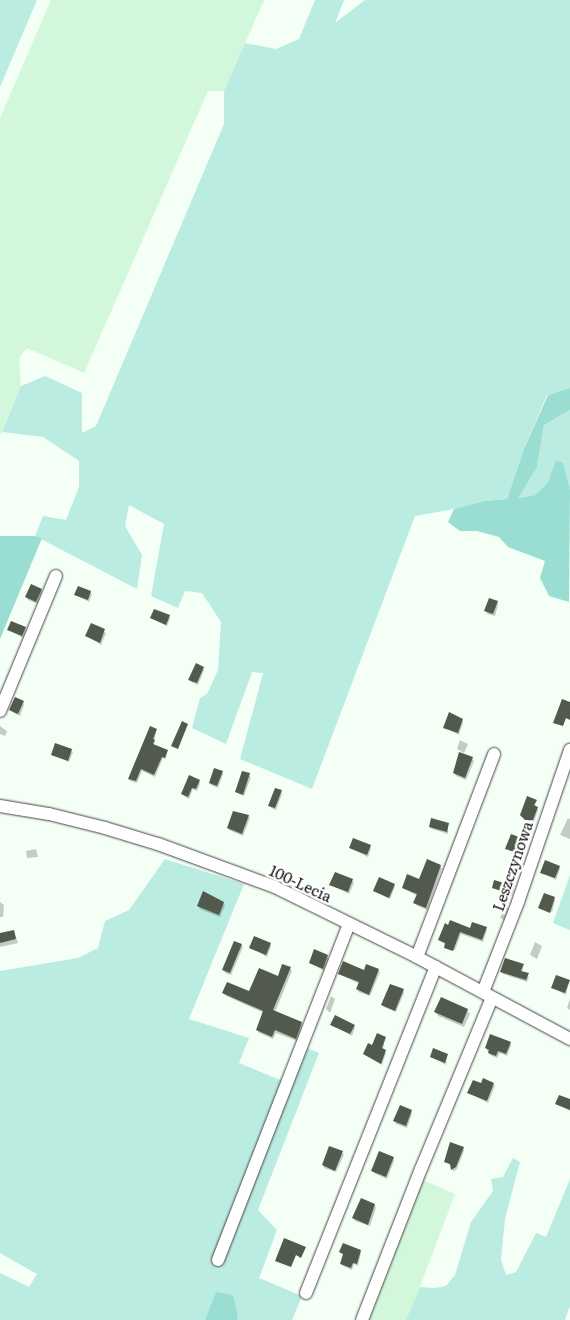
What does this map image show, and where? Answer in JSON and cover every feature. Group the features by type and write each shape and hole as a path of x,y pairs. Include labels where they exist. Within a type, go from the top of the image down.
{"street":[{"path":"0,711 56,576"},
{"name":"Leszczynowa","path":"362,1320 488,995 570,750"},
{"path":"417,957 494,754"},
{"name":"100-Lecia","path":"0,806 80,821 158,844 275,887 417,957 570,1039"},
{"path":"218,1260 349,924"},
{"path":"306,1294 436,967"}],"green space":[{"path":"51,0 264,0 224,91 208,91 84,373 27,348 19,358 21,386 0,436 0,118"},
{"path":"421,1179 455,1194 420,1287 406,1320 366,1320"}],"shaded area":[{"path":"0,0 37,0 0,87"},
{"path":"315,0 344,0 335,23 365,0 570,0 570,388 547,395 524,449 507,499 484,501 415,516 312,789 240,759 263,673 252,672 226,744 192,728 200,698 207,694 218,670 221,622 202,593 185,591 178,608 151,596 164,524 129,505 125,526 142,555 137,589 35,536 43,516 66,520 79,487 79,461 43,437 2,432 21,386 45,376 82,393 82,433 96,426 224,124 224,91 245,43 276,49 299,39"},
{"path":"570,388 570,410 544,425 537,467 518,498 535,495 548,483 556,460 563,463 570,490 569,602 549,596 540,578 545,561 508,547 499,537 477,531 460,531 448,522 454,509 484,501 507,499 524,449 548,395"},
{"path":"570,410 570,490 548,484 535,495 517,498 537,467 544,425"},
{"path":"0,536 35,536 42,538 0,639"},
{"path":"165,859 244,884 189,1019 249,1038 239,1063 283,1081 300,1045 319,1053 258,1210 277,1230 259,1278 302,1296 292,1320 237,1320 238,1316 217,1292 205,1320 0,1320 0,1273 29,1287 37,1274 0,1253 0,971 78,958 98,948 105,921 129,910"},
{"path":"570,875 570,930 553,923"},
{"path":"513,1158 520,1162 505,1219 501,1260 506,1275 516,1272 536,1233 546,1237 570,1179 570,1306 565,1320 406,1320 420,1287 434,1288 446,1286 455,1275 471,1222 493,1191 491,1179 503,1177"},
{"path":"216,1292 233,1295 238,1316 237,1320 205,1320"}],"building":[{"path":"31,584 42,589 36,602 25,597"},
{"path":"78,586 91,591 88,600 74,595"},
{"path":"489,598 498,601 493,614 484,611"},
{"path":"154,609 170,615 166,625 150,618"},
{"path":"11,621 26,627 22,636 7,630"},
{"path":"91,623 105,629 100,643 85,636"},
{"path":"196,663 204,667 197,683 188,680"},
{"path":"15,697 24,701 18,714 9,710"},
{"path":"562,699 570,702 570,720 566,718 563,726 553,723"},
{"path":"449,712 463,719 458,733 443,728"},
{"path":"182,721 188,724 178,749 171,746"},
{"path":"150,726 157,729 153,744 168,750 165,758 162,757 154,775 141,769 136,781 128,779"},
{"path":"55,743 72,749 68,761 51,755"},
{"path":"459,752 473,757 465,778 453,773"},
{"path":"214,768 223,771 217,786 209,783"},
{"path":"242,771 250,773 243,795 235,792"},
{"path":"189,775 200,780 196,789 192,788 188,797 181,794"},
{"path":"275,788 282,790 275,808 268,806"},
{"path":"527,796 537,800 534,805 538,807 533,820 525,820 520,815"},
{"path":"233,811 249,815 242,834 227,828"},
{"path":"431,818 449,823 447,832 429,827"},
{"path":"511,834 527,840 521,854 505,849"},
{"path":"353,838 371,845 367,855 349,848"},
{"path":"427,859 441,865 426,908 413,903 417,894 402,888 407,874 419,879"},
{"path":"545,860 560,866 555,878 540,873"},
{"path":"335,872 353,879 348,892 329,885"},
{"path":"379,877 395,884 389,898 373,891"},
{"path":"494,880 514,886 511,894 492,888"},
{"path":"203,891 224,902 219,915 197,906"},
{"path":"544,893 555,897 550,913 538,908"},
{"path":"450,920 470,928 472,922 487,927 482,940 460,932 453,951 444,948 445,943 438,940 445,923 448,925"},
{"path":"14,930 16,939 0,943 0,933"},
{"path":"254,936 271,943 266,955 249,948"},
{"path":"234,941 242,944 230,973 222,970"},
{"path":"314,949 328,955 323,969 309,963"},
{"path":"505,958 524,964 521,971 529,973 526,980 500,972"},
{"path":"343,961 364,970 366,964 379,969 369,995 356,989 359,982 338,974"},
{"path":"282,964 291,967 273,1010 302,1022 296,1039 275,1030 272,1037 256,1030 263,1011 222,993 227,982 249,991 259,968 278,976"},
{"path":"556,975 570,980 565,993 551,988"},
{"path":"390,984 404,989 395,1011 381,1005"},
{"path":"441,997 468,1009 462,1024 434,1012"},
{"path":"335,1015 355,1025 350,1034 330,1025"},
{"path":"377,1033 386,1037 382,1048 386,1050 381,1064 363,1054 368,1043 372,1045"},
{"path":"490,1034 511,1042 506,1054 498,1051 496,1056 488,1053 489,1050 485,1048"},
{"path":"433,1048 448,1054 445,1063 430,1057"},
{"path":"483,1078 494,1083 487,1101 467,1093 473,1080 481,1083"},
{"path":"559,1095 570,1099 570,1110 555,1104"},
{"path":"400,1105 412,1110 406,1126 393,1121"},
{"path":"450,1142 464,1147 456,1167 451,1170 450,1164 444,1162"},
{"path":"329,1146 343,1151 335,1171 322,1165"},
{"path":"379,1151 394,1157 386,1177 371,1171"},
{"path":"361,1198 375,1204 368,1225 352,1218"},
{"path":"284,1238 306,1247 301,1258 296,1255 291,1267 275,1261"},
{"path":"343,1243 361,1250 357,1264 353,1263 351,1268 340,1264 343,1254 339,1252"}]}
